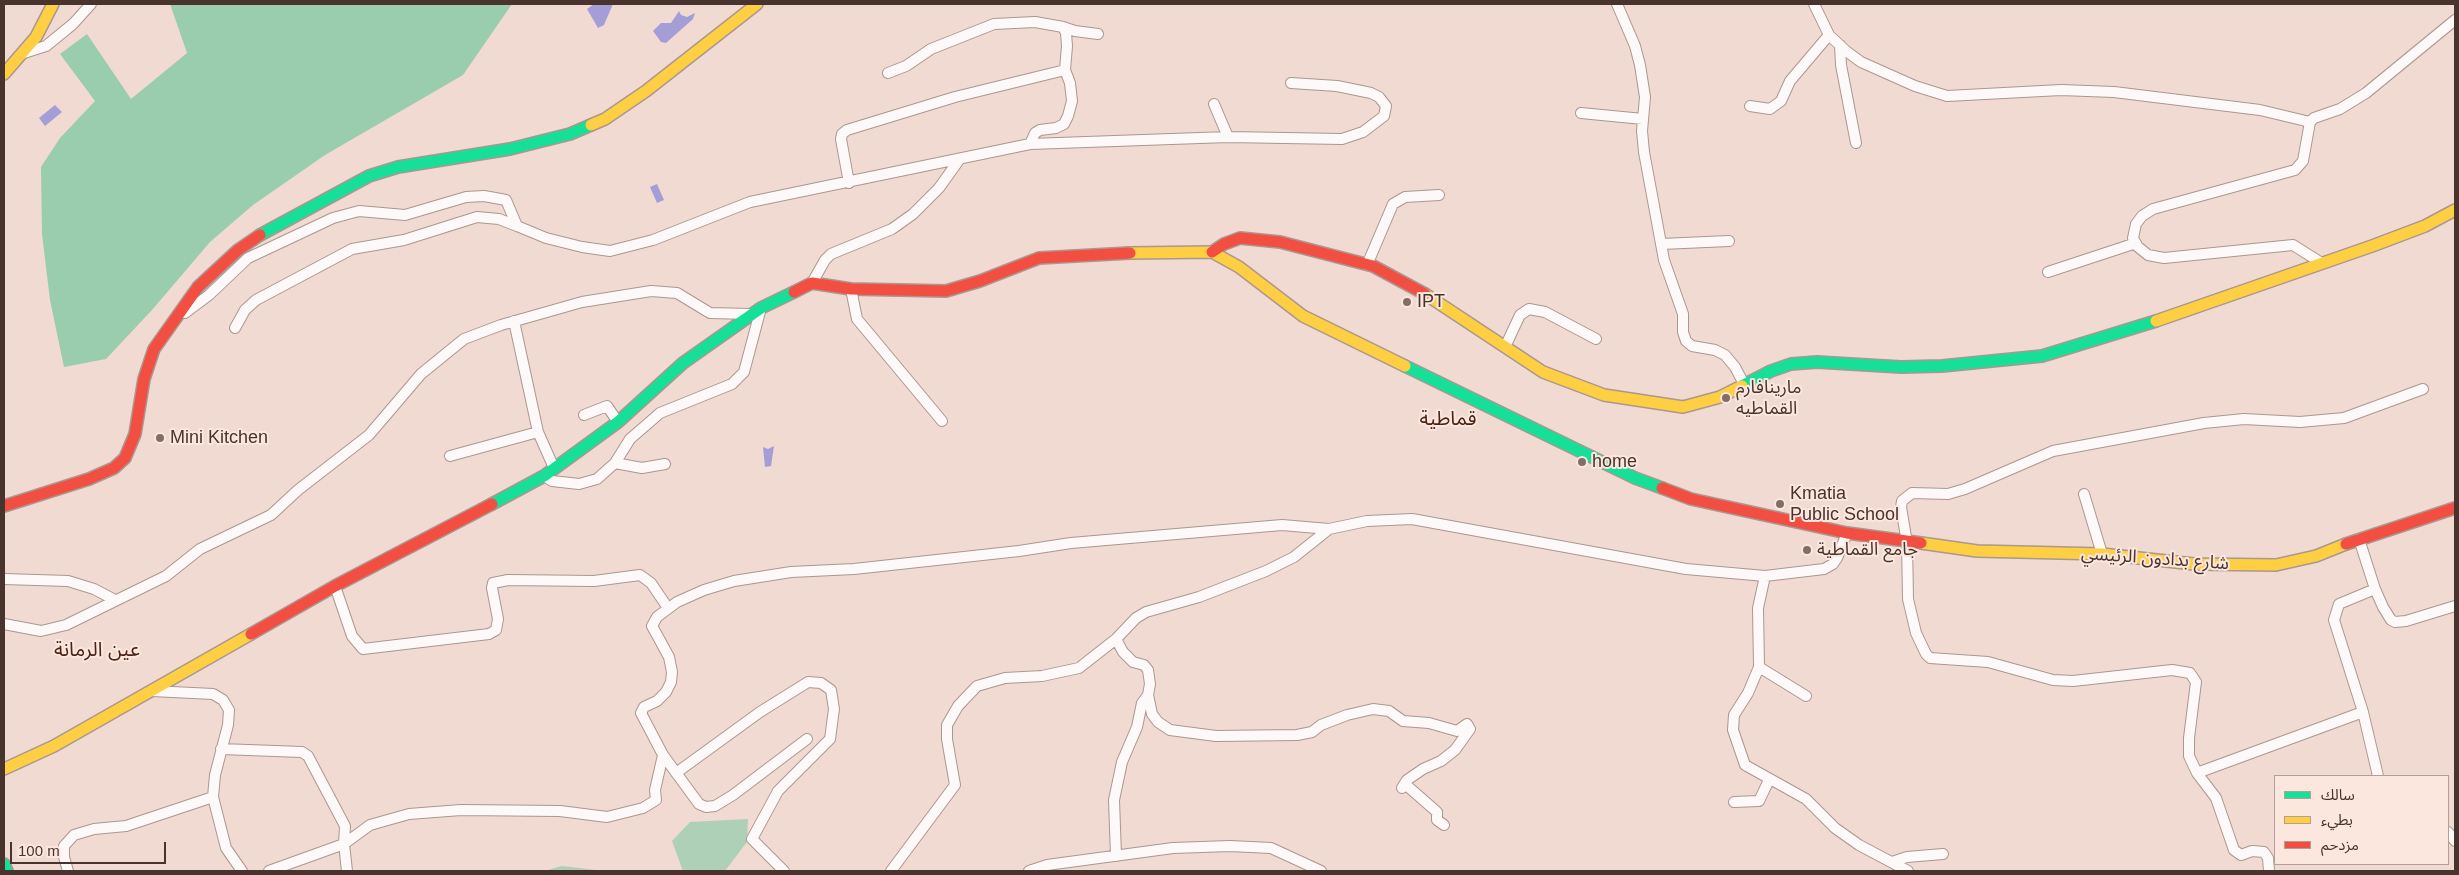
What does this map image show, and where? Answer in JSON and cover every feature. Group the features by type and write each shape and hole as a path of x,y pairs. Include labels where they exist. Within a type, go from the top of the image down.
{"main road":[{"path":"4,74 36,37 54,4"},
{"path":"4,506 89,479 114,468 125,458 135,434 144,379 152,356 172,323 198,286 238,250 266,231 369,176 398,167 510,148 570,134 588,127 646,91 757,4"},
{"path":"4,769 54,746 336,586 544,476 618,422 684,364 751,314 812,284 850,289 946,292 1039,258 1095,254 1212,252 1224,244 1240,238 1280,242 1367,264 1426,295 1543,372 1562,380 1604,394 1654,404 1683,407 1700,404 1720,397 1744,384 1785,367 1808,363 1942,366 2042,356 2122,332 2425,226 2455,210"},
{"name":"شارع بدادون الرئيسي","path":"1212,252 1239,267 1303,316 1635,478 1691,499 1847,533 1976,552 2102,554 2194,564 2276,565 2316,556 2359,539 2455,508"},
{"path":"4,864 8,871"}],"street":[{"path":"23,53 46,46 73,24 91,4"},
{"path":"1616,4 1635,46 1640,65 1645,97 1643,119 1644,152 1664,260 1683,314 1683,332 1686,341 1692,346 1715,350 1725,356 1735,367 1744,384"},
{"path":"1814,4 1830,35 1840,46 1861,62 1915,86 1947,96 2061,90 2114,92 2260,110 2310,122"},
{"path":"2320,262 2293,245 2164,258 2148,255 2133,238 2136,224 2142,216 2153,209 2295,170 2303,161 2310,122 2318,116 2340,109 2366,93 2455,20"},
{"path":"888,72 906,66 931,49 994,24 1035,22 1098,34"},
{"path":"1030,144 1035,134 1040,130 1056,128 1064,124 1068,116 1072,101 1070,83 1065,70 1067,46 1066,32 1063,27"},
{"path":"1750,106 1770,110 1781,100 1790,81 1830,35"},
{"path":"1840,46 1841,65 1856,143"},
{"path":"849,183 841,139 842,134 847,130 955,97 1065,70"},
{"path":"235,328 245,310 256,300 352,249 404,240 477,217 499,220 546,238 582,248 610,251 653,240 750,202 1030,144 1228,137 1342,139 1363,132 1384,116 1386,106 1379,97 1371,93 1337,86 1291,83"},
{"path":"1214,104 1228,137"},
{"path":"1581,113 1643,119"},
{"path":"812,284 825,260 831,254 892,229 913,214 939,188 959,160"},
{"path":"172,323 209,295 248,258 333,218 359,211 405,216 466,196 484,196 506,200 517,226"},
{"path":"1367,264 1393,204 1405,197 1440,196"},
{"path":"1661,244 1729,241"},
{"path":"2048,272 2136,243"},
{"path":"850,289 857,319 942,421"},
{"path":"4,624 41,631 66,625 166,576 200,549 271,514 298,490 369,435 421,374 464,339 514,321 582,302 651,291 676,293 710,313 751,314"},
{"path":"544,476 552,481 579,484 597,479 615,463 630,439 660,412 732,384 744,372 761,308"},
{"path":"1505,347 1520,315 1524,310 1533,308 1545,312 1596,339"},
{"path":"514,321 538,432 554,468"},
{"path":"2270,871 2268,858 2264,852 2252,851 2241,854 2234,850 2216,798 2197,773 2189,756 2189,738 2196,682 2190,673 2172,670 2073,681 2054,680 1988,662 1935,659 1926,654 1916,634 1908,599 1907,543 1901,507 1906,496 1912,493 1948,494 1965,489 2052,450 2204,423 2244,418 2300,422 2344,418 2423,389"},
{"path":"584,415 607,406 618,422"},
{"path":"450,456 538,432"},
{"path":"615,463 642,468 665,464"},
{"path":"2084,494 2102,554"},
{"path":"806,738 716,806 706,807 699,804 663,755 640,713 666,692 671,682 669,657 652,626 657,618 677,602 704,590 734,581 791,572 854,569 1019,551 1071,543 1282,525 1329,529 1367,521 1412,519 1686,569 1765,576 1807,572 1828,566 1837,558 1847,533"},
{"path":"894,870 955,785 947,739 947,725 954,711 977,686 1005,678 1042,676 1079,668 1116,639 1136,618 1146,612 1199,597 1266,571 1294,556 1329,529"},
{"path":"2359,539 2375,589 2391,620 2395,622 2406,621 2455,606"},
{"path":"336,586 352,636 363,650 489,634 496,630 498,619 492,588 494,583 508,580 594,581 640,575 651,583 668,608"},
{"path":"1765,576 1758,608 1759,666 1748,693 1734,715 1733,730 1745,765 1806,799 1835,828 1859,845 1908,871"},
{"path":"4,579 68,581 94,589 114,600"},
{"path":"2375,589 2339,604 2334,620 2363,712 2378,775"},
{"path":"1116,639 1123,652 1133,662 1144,664 1148,670 1148,695 1152,714 1158,722 1170,730 1216,736 1297,735 1312,732 1320,725 1347,715 1373,710 1389,711 1403,721 1429,723 1457,731 1467,724 1470,729 1455,750 1442,761 1422,769 1404,786 1437,812 1437,820 1444,826"},
{"path":"1759,666 1806,696"},
{"path":"676,773 760,712 808,682 821,683 831,690 834,708 830,739 778,791 752,839 784,871"},
{"path":"151,691 213,694 223,700 229,710 228,725 215,775 214,797 226,848 242,871"},
{"path":"1116,856 1114,800 1122,762 1137,727 1142,703 1148,695"},
{"path":"2197,773 2363,712"},
{"path":"221,748 302,752 308,756 345,826 344,844 347,871"},
{"path":"269,871 344,844 370,825 409,814 461,810 560,811 607,817 634,810 656,800 656,790 663,755"},
{"path":"1734,802 1758,801 1769,780"},
{"path":"68,871 64,857 64,846 74,835 94,829 126,826 214,797"},
{"path":"1029,871 1048,865 1173,848 1230,846 1271,848 1321,871"},
{"path":"1892,862 1907,857 1943,854"}],"green space":[{"path":"170,4 512,4 463,75 325,155 253,205 210,242 152,310 106,359 64,367 50,300 42,234 41,167 60,138 95,101 60,54 87,34 131,99 187,53"},
{"path":"748,819 747,842 725,871 683,871 672,841 690,822"},
{"path":"562,866 596,870 599,871 544,871"}],"shaded area":[{"path":"594,4 613,4 604,25 598,28 587,9"},
{"path":"679,11 681,15 687,17 695,13 693,19 666,43 661,42 653,31 661,23 671,23"},
{"path":"55,105 62,112 45,126 39,118"},
{"path":"657,184 664,200 657,203 650,187"},
{"path":"774,446 771,466 765,467 763,447 768,449"}],"traffic: fast":[{"path":"260,235 369,176 398,167 510,149 570,134 591,125"},
{"path":"492,504 544,476 618,422 683,363 761,308 794,292"},
{"path":"1742,386 1771,371 1791,364 1817,362 1901,367 1942,366 2042,356 2156,321"},
{"path":"1405,366 1635,478 1662,488"},
{"path":"4,864 7,871"}],"traffic: slow":[{"path":"4,74 36,37 53,4"},
{"path":"591,125 605,119 646,91 757,4"},
{"path":"2156,321 2372,246 2425,226 2455,210"},
{"path":"1130,253 1212,252 1239,267 1303,316 1405,366"},
{"path":"1425,294 1543,372 1604,395 1683,407 1720,397 1742,386"},
{"path":"1921,543 1977,551 2102,554 2194,564 2276,565 2316,556 2346,544"},
{"path":"4,769 54,746 251,634"}],"traffic: jam":[{"path":"4,506 89,479 114,468 125,458 135,434 144,379 154,349 198,287 238,250 260,235"},
{"path":"1212,252 1224,244 1240,238 1280,242 1373,266 1425,294"},
{"path":"794,292 812,283 851,289 946,291 980,281 1039,258 1130,253"},
{"path":"1662,488 1691,499 1847,533 1921,543"},
{"path":"251,634 335,586 492,504"},
{"path":"2346,544 2455,508"}],"place":[{"name":"IPT","path":"1407,302"},
{"name":"مارينافارم القماطيه","path":"1726,398"},
{"name":"Mini Kitchen","path":"160,438"},
{"name":"home","path":"1582,462"},
{"name":"Kmatia Public School","path":"1780,504"},
{"name":"جامع القماطية","path":"1807,550"}],"district":[{"name":"قماطية","path":"1448,419"},
{"name":"عين الرمانة","path":"97,650"}]}
